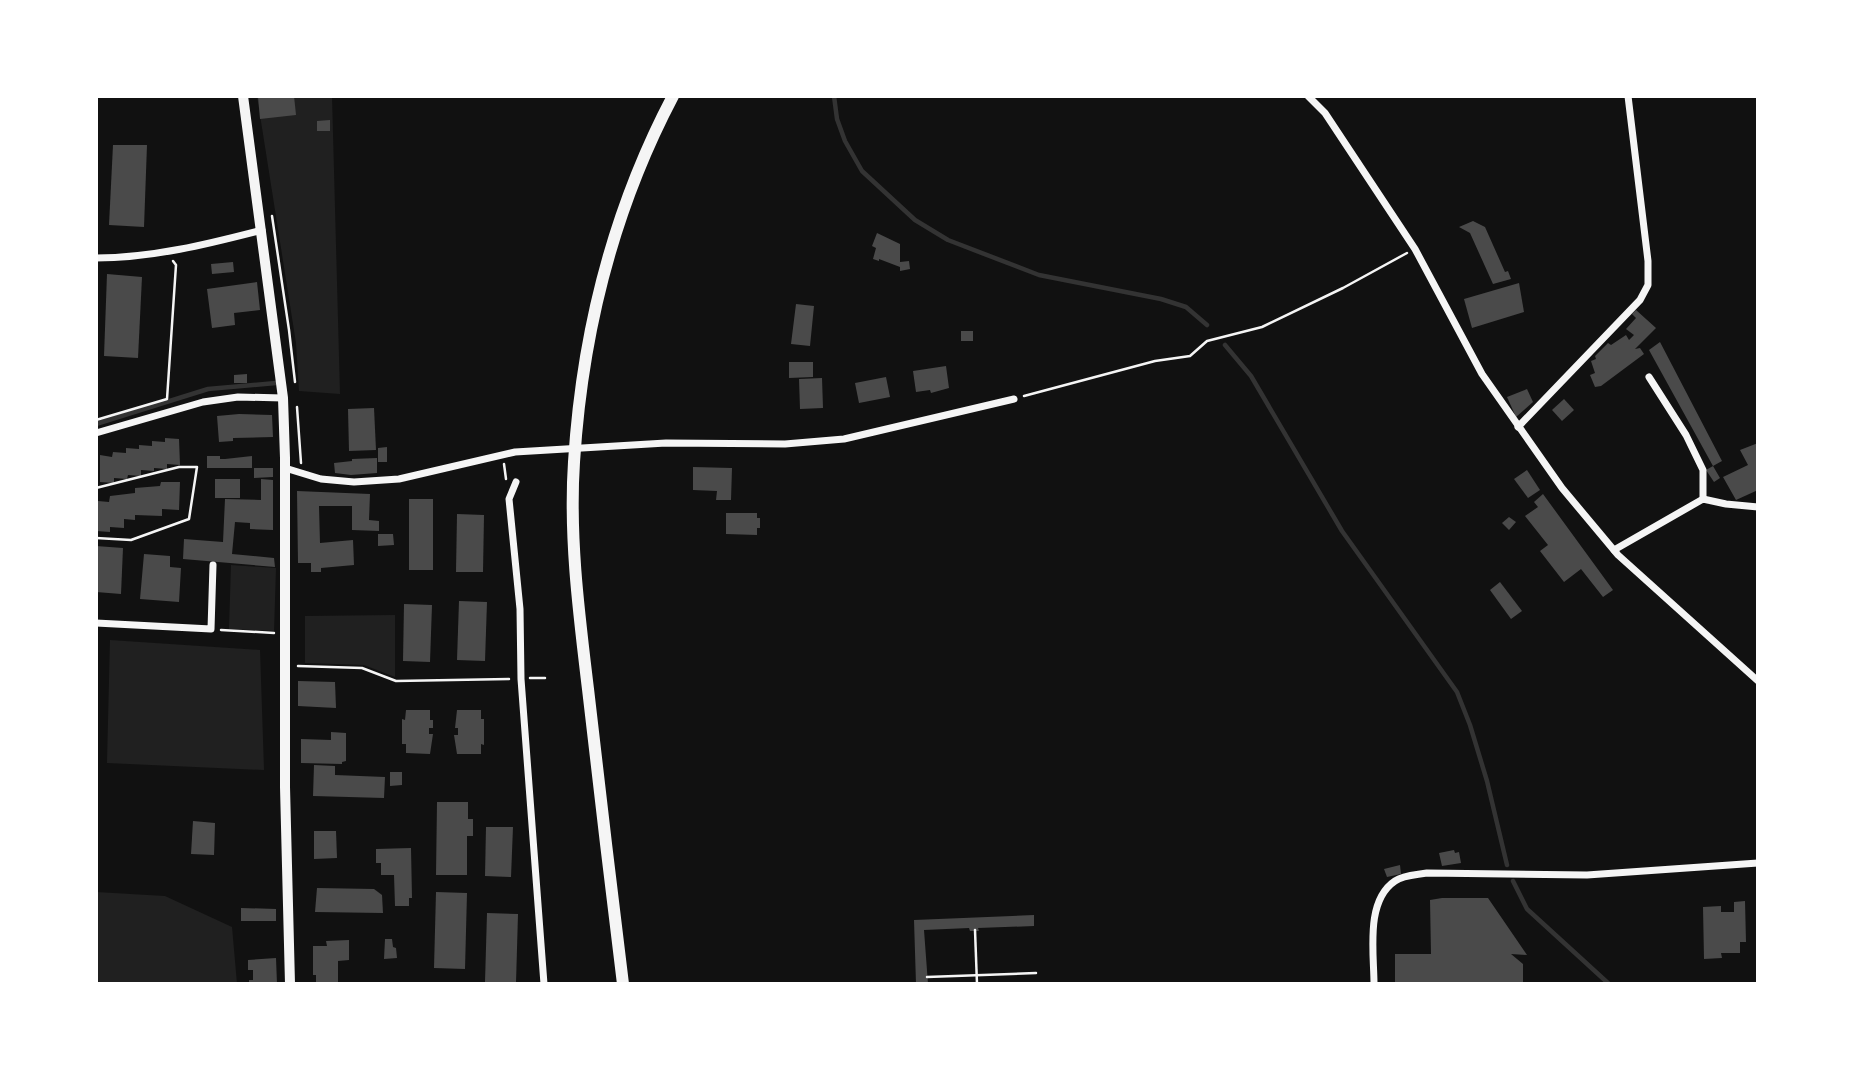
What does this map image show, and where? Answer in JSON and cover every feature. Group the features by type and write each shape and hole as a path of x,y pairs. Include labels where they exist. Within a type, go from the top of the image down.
{"highway":[{"path":"623,984 578,603 574,462 584,359 593,312 640,166 673,96"}],"street":[{"path":"243,96 283,398 286,888 290,984"},
{"path":"1308,96 1325,113 1415,249 1482,374 1562,488 1614,550 1758,681"},
{"path":"1518,427 1640,300 1648,285 1648,261 1628,96"},
{"path":"96,258 119,258 170,251 262,230"},
{"path":"1649,377 1686,435 1703,470 1703,499"},
{"path":"96,433 203,402 238,397 283,398"},
{"path":"285,468 321,480 354,482 399,479 515,452 666,443 785,444 844,439 1014,399"},
{"path":"516,482 509,499 520,608 521,679 544,984"},
{"path":"1614,550 1703,499 1726,505 1758,507"},
{"path":"96,623 211,629 213,565"},
{"path":"1374,984 1378,903 1393,882 1402,877 1427,873 1587,874 1758,863"}],"path":[{"path":"1014,399 1155,361 1191,356 1207,341 1262,327 1415,249"},
{"path":"96,420 167,399 176,265 170,251"},
{"path":"96,488 179,467 197,467 189,519 131,540 96,538"},
{"path":"211,629 284,634"},
{"path":"284,666 362,667 396,681 545,678"},
{"path":"975,930 977,984"},
{"path":"928,977 1036,974"}],"shaded area":[{"path":"257,96 332,96 340,394 299,391 296,343"},
{"path":"231,565 276,568 274,631 229,629"},
{"path":"395,615 395,677 364,665 305,663 305,616"},
{"path":"110,640 260,650 264,770 107,763"},
{"path":"96,892 165,896 232,927 237,984 96,984"}],"building":[{"path":"258,96 294,96 296,115 260,119"},
{"path":"330,120 330,131 317,131 317,121"},
{"path":"113,145 147,145 144,227 109,225"},
{"path":"1473,221 1485,227 1505,272 1508,271 1511,279 1493,284 1470,233 1459,227"},
{"path":"877,233 900,244 900,262 909,261 910,269 900,271 900,267 873,259 876,248 872,246"},
{"path":"233,262 234,272 212,274 211,264"},
{"path":"107,274 142,277 138,358 104,356"},
{"path":"257,282 260,310 234,313 235,325 212,328 207,289"},
{"path":"1519,283 1524,312 1472,328 1464,299"},
{"path":"796,304 814,306 810,346 791,344"},
{"path":"1636,310 1656,328 1635,349 1640,348 1644,354 1601,386 1595,387 1590,375 1595,373 1591,361 1596,359 1595,356 1608,343 1611,345 1626,335 1629,340 1634,335 1626,329 1636,318 1632,314"},
{"path":"961,331 973,331 973,341 961,341"},
{"path":"1660,342 1722,461 1713,466 1649,350"},
{"path":"789,362 813,362 813,377 789,378"},
{"path":"946,366 949,388 931,393 930,390 916,392 913,371"},
{"path":"247,374 247,383 234,383 234,375"},
{"path":"886,377 890,397 859,403 855,383"},
{"path":"822,378 823,408 800,409 799,379"},
{"path":"1527,389 1533,402 1516,417 1507,397"},
{"path":"1564,399 1574,410 1562,421 1552,410"},
{"path":"374,408 376,450 349,451 348,409"},
{"path":"272,415 273,437 233,438 233,441 219,442 217,416"},
{"path":"165,438 179,439 180,465 167,464 167,469 154,468 154,471 141,470 141,476 114,478 114,483 100,482 100,455 112,457 113,452 126,453 126,448 139,449 139,445 152,446 152,441 165,442"},
{"path":"1758,443 1758,490 1736,500 1723,477 1748,465 1740,450"},
{"path":"387,447 387,462 378,462 378,448"},
{"path":"207,456 220,456 220,459 225,459 252,456 252,468 207,468"},
{"path":"377,458 377,473 335,473 334,463"},
{"path":"1713,466 1720,478 1714,482 1706,470"},
{"path":"693,467 732,468 731,500 716,500 717,491 693,490"},
{"path":"254,468 273,468 273,477 254,478"},
{"path":"1527,470 1540,490 1528,498 1514,479"},
{"path":"215,479 240,479 240,498 215,498"},
{"path":"261,479 273,480 273,530 250,529 250,523 235,522 232,554 274,558 275,567 183,559 184,539 223,542 225,499 261,500"},
{"path":"161,482 180,482 179,510 162,509 162,516 135,515 135,520 124,519 124,528 110,527 110,532 96,531 98,501 109,502 110,496 135,493 135,488 160,486"},
{"path":"297,491 370,494 369,520 379,521 379,531 352,530 352,506 319,506 320,543 353,540 354,565 321,568 321,572 311,572 311,563 298,563"},
{"path":"1543,494 1613,590 1603,597 1581,569 1564,582 1540,551 1548,545 1525,516 1538,507 1534,502"},
{"path":"409,499 433,499 433,570 409,570"},
{"path":"726,513 757,513 760,528 757,528 757,535 726,534"},
{"path":"457,514 484,515 483,572 456,572"},
{"path":"1509,517 1516,522 1509,530 1502,523"},
{"path":"378,534 393,534 394,545 378,546"},
{"path":"96,546 123,548 121,594 96,592"},
{"path":"144,554 170,556 170,567 181,568 179,602 140,599"},
{"path":"1500,582 1522,611 1511,619 1490,590"},
{"path":"459,601 487,602 485,661 457,660"},
{"path":"404,604 432,605 430,662 403,661"},
{"path":"298,681 335,682 336,708 298,706"},
{"path":"406,710 430,710 433,728 429,728 429,734 433,734 430,754 406,753 406,744 402,744 402,719 405,720"},
{"path":"457,710 481,710 481,719 484,719 484,745 481,744 481,754 457,754 454,735 458,735 458,728 455,728"},
{"path":"331,732 346,733 346,761 342,764 301,763 301,739 331,740"},
{"path":"314,765 335,766 335,775 385,777 384,798 313,796"},
{"path":"390,772 402,772 402,785 390,786"},
{"path":"437,802 468,802 468,819 473,819 473,836 467,836 467,875 436,875"},
{"path":"193,821 215,823 214,855 191,854"},
{"path":"486,827 513,827 511,877 485,876"},
{"path":"314,831 336,831 337,858 314,859"},
{"path":"411,848 412,898 409,898 409,906 395,906 394,875 381,875 381,863 376,863 376,849"},
{"path":"1454,850 1455,853 1459,852 1461,863 1442,866 1439,853"},
{"path":"1400,865 1401,874 1387,877 1384,869"},
{"path":"317,888 374,889 382,895 383,913 315,912"},
{"path":"436,892 467,893 465,969 434,968"},
{"path":"1488,898 1527,955 1511,954 1523,964 1523,984 1395,984 1395,954 1431,954 1430,900"},
{"path":"1745,901 1746,942 1740,942 1740,953 1721,953 1722,958 1704,959 1703,907 1721,906 1721,912 1734,912 1734,902"},
{"path":"241,908 276,909 276,921 241,921"},
{"path":"487,913 518,914 516,983 485,982"},
{"path":"1034,915 1034,926 978,928 979,931 970,931 969,928 924,930 928,984 916,984 914,920"},
{"path":"385,939 392,939 397,958 384,959"},
{"path":"349,940 349,960 338,961 338,984 316,984 316,975 313,975 313,946 327,946 326,941"},
{"path":"276,958 277,984 249,984 249,980 253,980 253,970 248,970 248,960"}],"waterway":[{"path":"834,96 837,119 845,141 862,171 915,220 948,240 1039,275 1161,299 1186,307 1207,325"},
{"path":"1225,345 1251,376 1342,531 1457,692 1487,781 1507,865"},
{"path":"96,424 208,389 276,383"},
{"path":"1513,881 1527,909 1609,984"}]}
